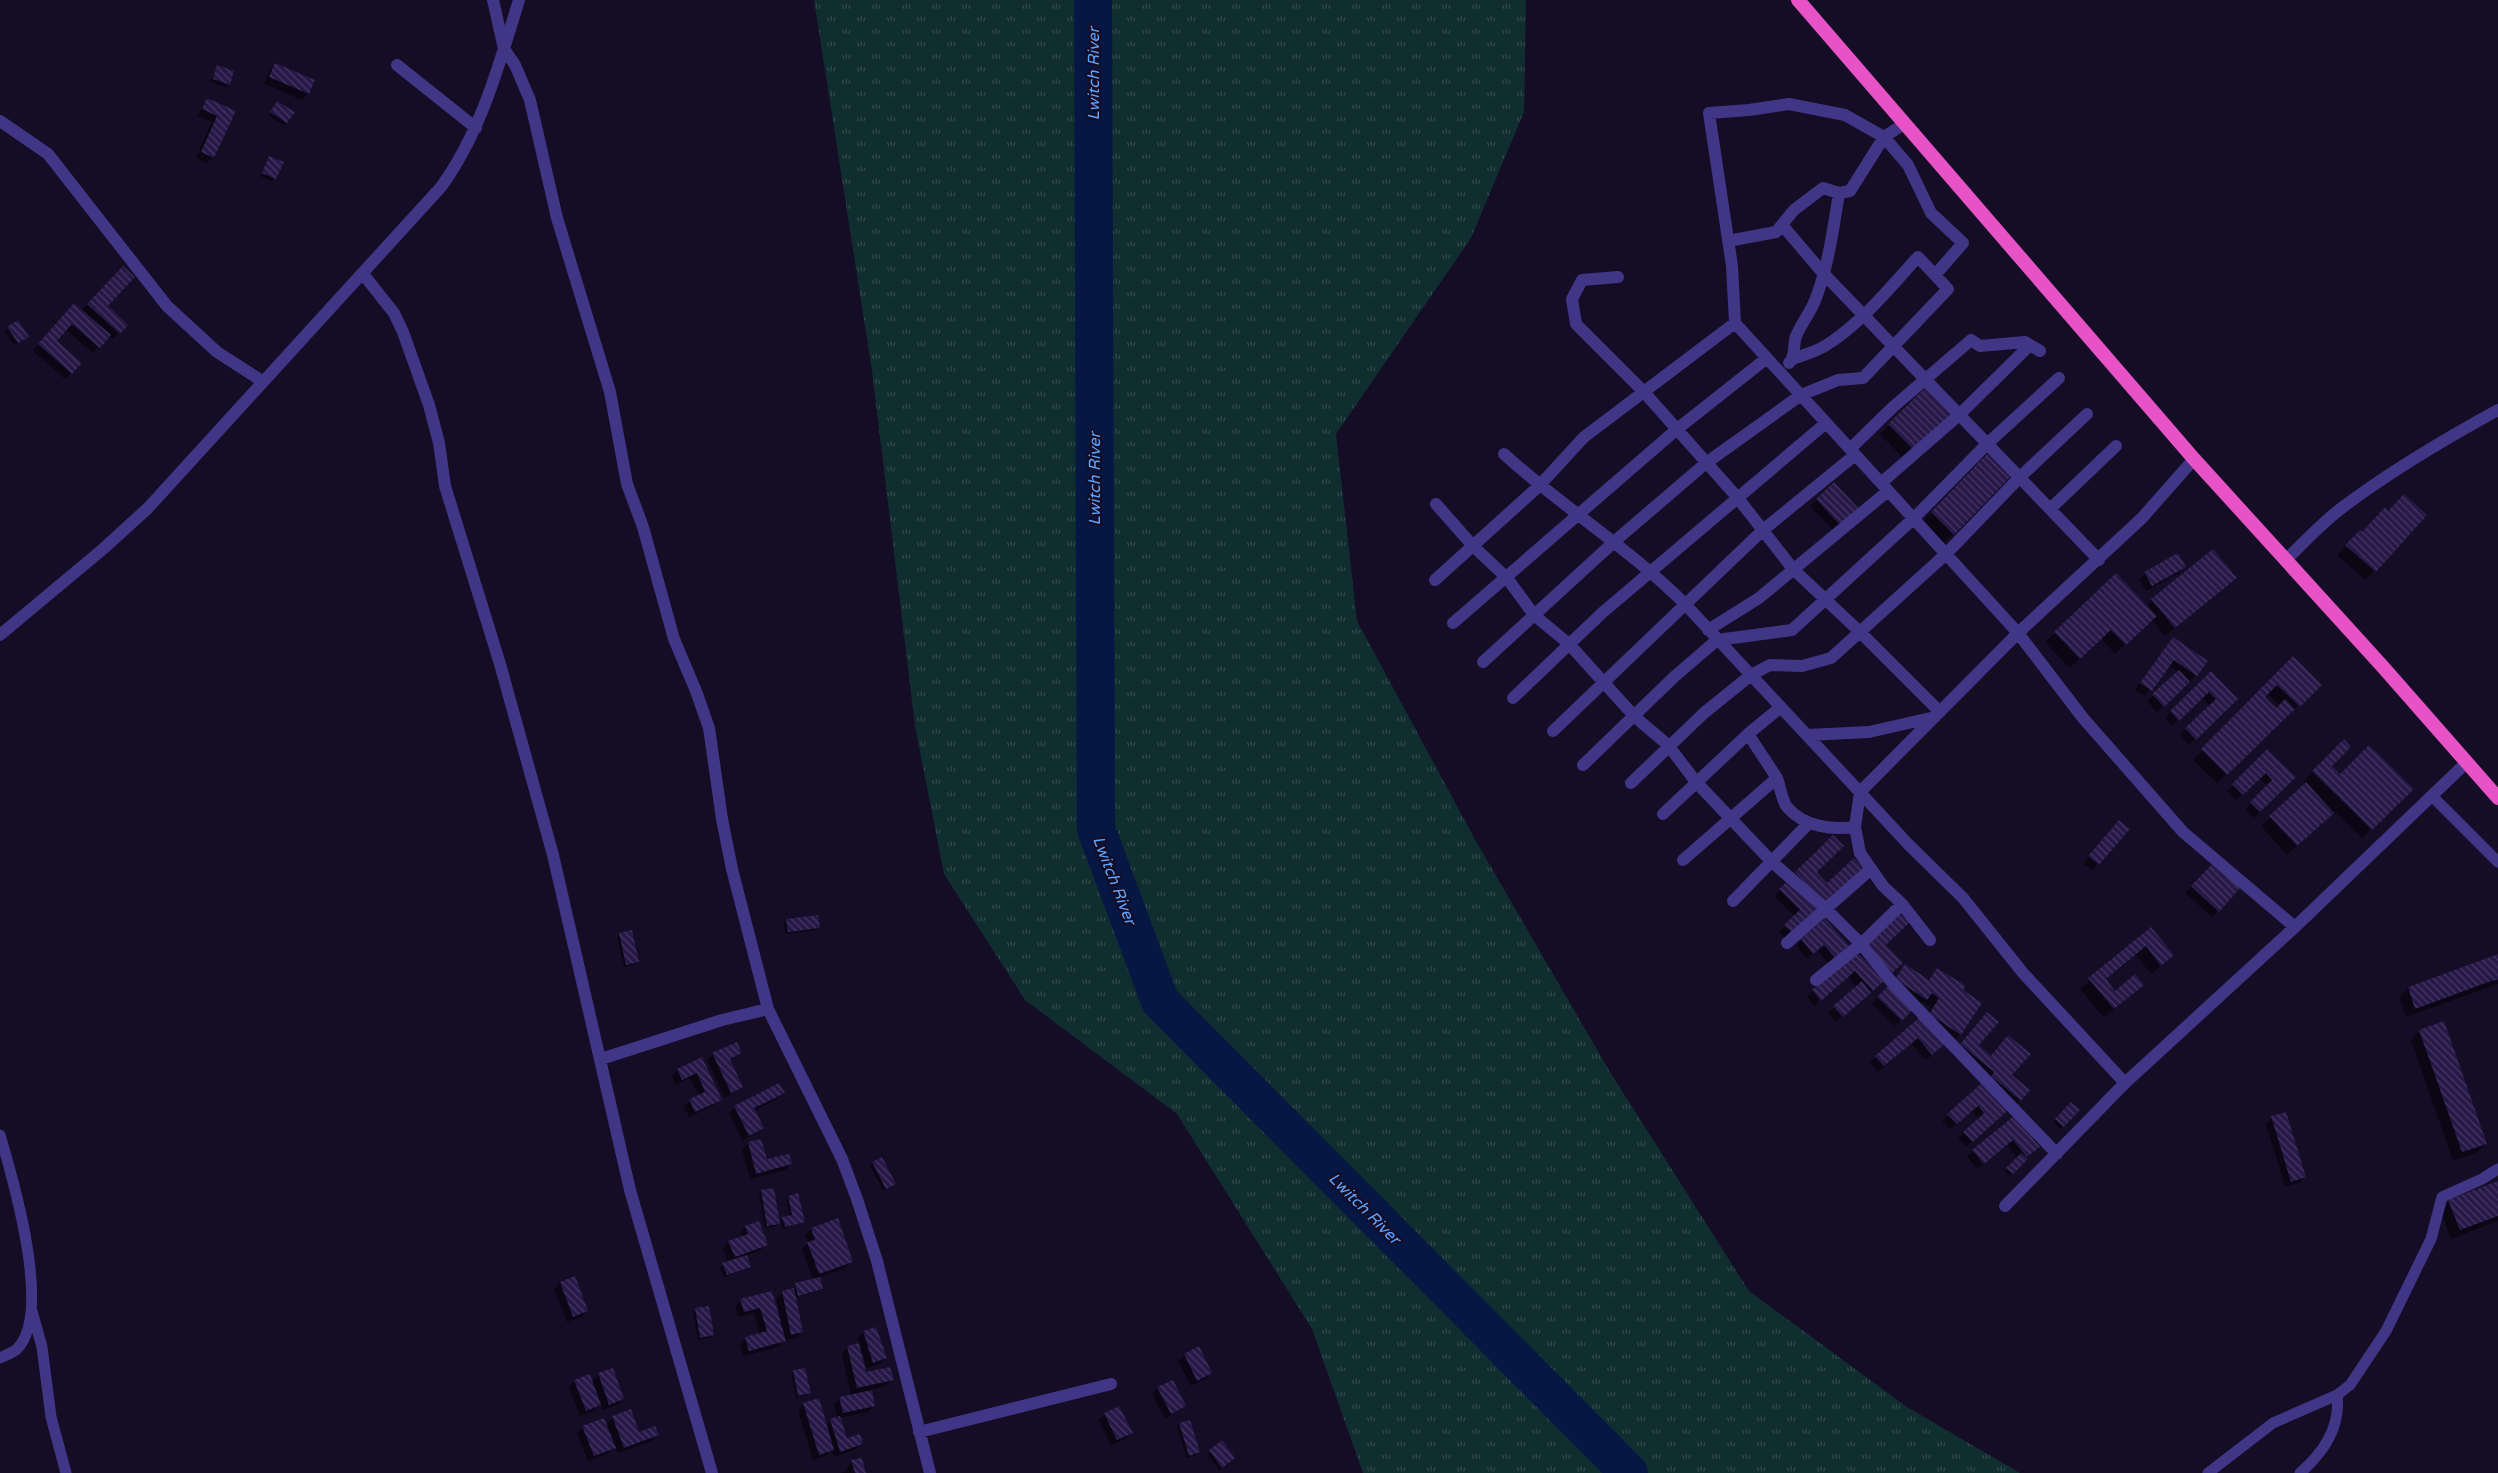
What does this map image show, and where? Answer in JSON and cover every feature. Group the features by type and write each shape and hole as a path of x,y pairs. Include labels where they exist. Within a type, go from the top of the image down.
{"highway":[{"path":"1798,0 2060,301 2194,459 2498,798"}],"street":[{"path":"493,0 504,49 515,65 530,100 557,218 610,392 627,484 642,527 674,639 709,728 722,819 732,869 768,1009 842,1159 857,1199 877,1261 930,1473"},
{"path":"0,635 103,549 148,508 441,187 457,165 476,128 519,0"},
{"path":"397,64 476,128"},
{"path":"1936,274 1962,243 1931,213 1908,166 1884,137 1845,115 1789,104 1709,113 1732,266 1735,323 2018,633 2083,718 2183,832 2295,927"},
{"path":"0,121 48,154 167,306 217,352 262,381"},
{"path":"1728,241 1776,232 1794,210 1823,188 1838,193 1850,190 1884,137 1904,124"},
{"path":"1793,359 1796,335 1805,323 1815,301 1823,273 1838,193"},
{"path":"1782,226 1823,273 1926,377 1959,415 2099,560"},
{"path":"1483,662 1615,542 1706,464 1800,395 1838,380 1863,378 1896,346 1948,290 1936,274 1918,257 1864,314 1824,346 1793,359 1780,372"},
{"path":"362,274 385,300 397,320 429,405 451,507 500,664 553,855 630,1190 712,1473"},
{"path":"1618,277 1582,280 1572,299 1576,324 1643,391 1737,497 1794,570 1860,632 1938,714"},
{"path":"1435,580 1539,486 1584,437 1735,323"},
{"path":"1553,731 1763,530 1852,452 1926,377 1971,340 1980,346 2025,342 2035,348 1959,415 1794,570 1759,598 1708,630"},
{"path":"1453,623 1676,430 1767,358"},
{"path":"1583,765 1635,717 1674,677 1718,640 1792,630 1913,519 1987,444 2060,378"},
{"path":"2286,560 2337,511 2437,443 2498,410"},
{"path":"1630,782 1668,746 1751,675 1770,665 1802,666 1830,658 1946,554 2020,477 2087,414"},
{"path":"1513,698 1569,644 1737,497 1826,423"},
{"path":"2050,509 2116,446"},
{"path":"1504,454 1539,486 1652,572 1685,604 1908,844 1962,898 2023,973 2125,1083"},
{"path":"1930,940 1902,904 1883,886 1860,852 1855,827 1860,792 2018,633 2099,560 2142,518 2194,459"},
{"path":"1436,504 1473,546 1507,578 1534,615 1569,644 1635,717 1668,746 1696,782 1772,862 1825,908 1860,944 1890,980 2057,1154"},
{"path":"1663,814 1748,734 1781,707"},
{"path":"1807,735 1869,732 1938,714"},
{"path":"1748,734 1777,778 1787,807 1809,823 1836,830 1855,827"},
{"path":"2005,1206 2125,1083 2295,927 2466,763"},
{"path":"1683,860 1730,817 1777,778"},
{"path":"1733,901 1809,823"},
{"path":"1787,943 1871,869"},
{"path":"1816,980 1860,944 1902,904"},
{"path":"601,1059 722,1020 768,1009"},
{"path":"920,1432 1111,1384"}],"lane":[{"path":"2432,796 2498,862"},
{"path":"0,1135 14,1182 28,1246 32,1282 28,1327 17,1348 0,1358"},
{"path":"2208,1473 2273,1423 2337,1395 2350,1384 2386,1331 2431,1239 2442,1197 2482,1179 2498,1169"},
{"path":"30,1304 42,1347 51,1417 66,1473"},
{"path":"2300,1473 2323,1450 2333,1429 2338,1416 2337,1395"}],"green space":[{"path":"814,0 1526,0 1524,112 1471,238 1336,434 1357,621 1477,843 1610,1072 1749,1291 1907,1407 2020,1473 1363,1473 1312,1329 1177,1114 1025,1000 944,874 915,726 872,371"}],"building":[{"path":"275,63 315,80 309,94 269,77"},
{"path":"217,65 234,71 230,85 213,79"},
{"path":"207,98 236,111 214,158 201,152 217,116 202,109"},
{"path":"277,101 295,112 287,123 270,112"},
{"path":"269,156 284,162 276,179 262,173"},
{"path":"123,266 135,277 108,306 128,325 120,334 87,304"},
{"path":"74,303 111,335 100,348 72,324 57,341 82,363 72,374 38,344"},
{"path":"18,320 29,337 18,343 7,327"},
{"path":"1927,386 1953,413 1914,450 1888,424"},
{"path":"1989,452 2012,475 1954,535 1931,512"},
{"path":"1834,482 1859,509 1840,525 1816,499"},
{"path":"2404,494 2427,515 2376,572 2345,545 2360,530 2362,532 2385,507 2388,511"},
{"path":"2213,549 2237,578 2175,628 2151,599"},
{"path":"2178,553 2186,567 2152,586 2144,572"},
{"path":"2116,573 2157,616 2126,645 2111,630 2080,659 2054,632"},
{"path":"2173,637 2208,661 2197,676 2174,660 2152,691 2140,683"},
{"path":"2293,656 2322,685 2300,707 2277,685 2265,697 2276,708 2285,699 2295,709 2227,775 2201,749"},
{"path":"2179,670 2190,682 2164,707 2152,694"},
{"path":"2211,671 2238,699 2196,740 2185,728 2216,699 2209,692 2179,721 2170,711"},
{"path":"2344,739 2351,747 2332,766 2340,774 2369,745 2414,789 2372,830 2312,771"},
{"path":"2267,749 2296,777 2260,812 2250,802 2272,780 2266,773 2243,795 2232,784"},
{"path":"2306,782 2334,813 2297,846 2269,816"},
{"path":"2119,820 2130,829 2099,865 2088,856"},
{"path":"1833,835 1844,846 1817,872 1827,883 1854,858 1864,868 1826,904 1795,872"},
{"path":"2214,862 2241,887 2219,912 2191,886"},
{"path":"1788,881 1817,910 1793,934 1784,925 1800,910 1779,889"},
{"path":"1903,910 1912,920 1886,945 1903,963 1891,974 1864,946"},
{"path":"818,915 820,928 788,932 786,919"},
{"path":"1825,918 1851,948 1837,960 1824,945 1813,954 1801,939"},
{"path":"2151,927 2174,955 2161,966 2146,946 2106,979 2115,991 2135,974 2144,985 2114,1009 2088,978"},
{"path":"632,930 639,962 626,965 619,933"},
{"path":"1857,951 1884,981 1873,991 1855,971 1821,1001 1812,990"},
{"path":"2498,954 2498,980 2415,1009 2408,987"},
{"path":"1905,964 1929,980 1937,968 1966,986 1963,990 1982,1003 1961,1035 1929,1014 1939,998 1932,993 1927,1000 1895,979"},
{"path":"1862,981 1871,993 1843,1017 1833,1006"},
{"path":"1889,985 1913,1009 1902,1021 1877,997"},
{"path":"1987,1012 1999,1022 1979,1045 1991,1056 2008,1035 2031,1054 2012,1075 2030,1090 2021,1101 1991,1076 1994,1072 1960,1044"},
{"path":"1921,1016 1945,1044 1932,1055 1918,1038 1884,1066 1875,1056"},
{"path":"2444,1021 2487,1144 2462,1152 2419,1030"},
{"path":"737,1042 742,1053 730,1059 743,1087 731,1093 712,1053"},
{"path":"702,1057 722,1100 695,1112 689,1099 705,1092 697,1073 682,1080 677,1069"},
{"path":"1983,1082 2008,1110 1973,1142 1963,1132 1984,1113 1978,1106 1957,1124 1947,1114"},
{"path":"779,1083 785,1093 754,1108 764,1128 749,1136 734,1106"},
{"path":"2071,1102 2080,1110 2064,1127 2055,1119"},
{"path":"2286,1112 2306,1177 2291,1182 2271,1116"},
{"path":"2014,1116 2040,1147 2027,1157 2013,1140 1984,1164 1972,1150"},
{"path":"761,1139 767,1159 789,1154 792,1164 756,1174 748,1142"},
{"path":"2021,1153 2028,1159 2013,1174 2006,1168"},
{"path":"882,1157 896,1184 886,1189 872,1162"},
{"path":"2498,1181 2498,1216 2460,1230 2448,1200"},
{"path":"774,1188 780,1224 767,1226 761,1190"},
{"path":"798,1193 805,1222 785,1227 782,1217 792,1215 788,1196"},
{"path":"838,1218 853,1262 819,1274 807,1242 815,1240 811,1228"},
{"path":"759,1221 768,1245 735,1257 728,1241 748,1234 745,1226"},
{"path":"747,1255 751,1267 727,1275 722,1263"},
{"path":"575,1276 588,1311 573,1317 560,1282"},
{"path":"820,1277 823,1289 798,1296 795,1283"},
{"path":"794,1288 803,1332 791,1335 782,1291"},
{"path":"772,1291 786,1341 749,1351 745,1337 767,1331 760,1308 744,1312 740,1299"},
{"path":"709,1306 714,1335 700,1338 695,1308"},
{"path":"876,1327 887,1358 873,1363 863,1331"},
{"path":"859,1343 866,1372 890,1367 894,1380 857,1388 847,1346"},
{"path":"1199,1346 1212,1373 1197,1381 1184,1354"},
{"path":"613,1368 624,1399 609,1405 598,1373"},
{"path":"805,1368 811,1393 798,1396 793,1370"},
{"path":"590,1374 601,1405 586,1411 574,1380"},
{"path":"1173,1380 1186,1406 1171,1414 1157,1387"},
{"path":"872,1390 875,1406 843,1413 839,1397"},
{"path":"819,1398 834,1450 819,1455 803,1403"},
{"path":"1119,1406 1133,1433 1117,1440 1104,1413"},
{"path":"631,1409 639,1432 655,1426 659,1435 624,1448 612,1416"},
{"path":"840,1416 847,1438 860,1434 863,1444 840,1452 830,1419"},
{"path":"604,1418 616,1448 594,1456 582,1426"},
{"path":"1190,1420 1200,1452 1189,1456 1179,1423"},
{"path":"1222,1440 1235,1458 1222,1468 1209,1450"},
{"path":"862,1458 866,1473 855,1473 851,1460"}],"waterway":[{"name":"Lwitch River","path":"1093,0 1096,829 1160,1001 1629,1473"}]}
